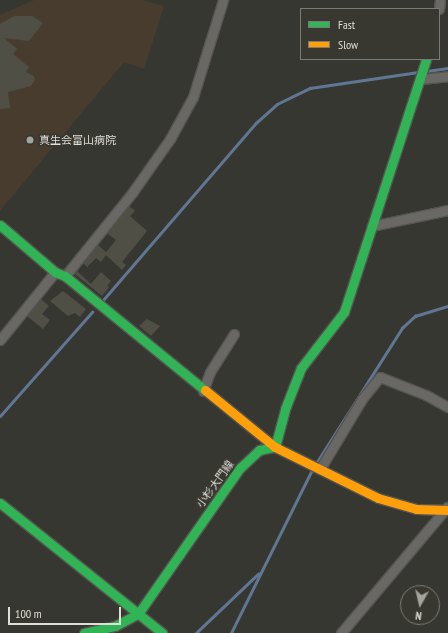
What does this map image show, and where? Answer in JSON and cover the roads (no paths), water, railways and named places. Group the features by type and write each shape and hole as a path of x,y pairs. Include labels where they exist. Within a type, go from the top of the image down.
{"street":[{"path":"65,276 132,193 170,139 193,97 223,0"},
{"path":"275,447 285,409 302,368 344,312 421,79 426,60"},
{"path":"421,79 448,76"},
{"path":"372,226 448,210"},
{"path":"0,225 55,272 65,276 203,391 275,447 378,498 416,509 447,509"},
{"path":"0,340 55,272"},
{"path":"203,391 210,372 234,334"},
{"path":"320,469 362,399 380,377 426,395 448,407"},
{"name":"小杉大門線","path":"84,633 115,626 138,614 240,468 259,450 275,447"},
{"path":"0,502 162,633"},
{"path":"341,633 447,509"}],"waterway":[{"path":"427,71 448,68"},
{"path":"103,300 256,123 277,104 310,88 418,72"},
{"path":"317,462 402,328 415,316 448,306"},
{"path":"0,416 92,312"},
{"path":"231,633 312,470"},
{"path":"196,633 258,574"}],"place":[{"name":"真生会富山病院","path":"30,140"}]}
